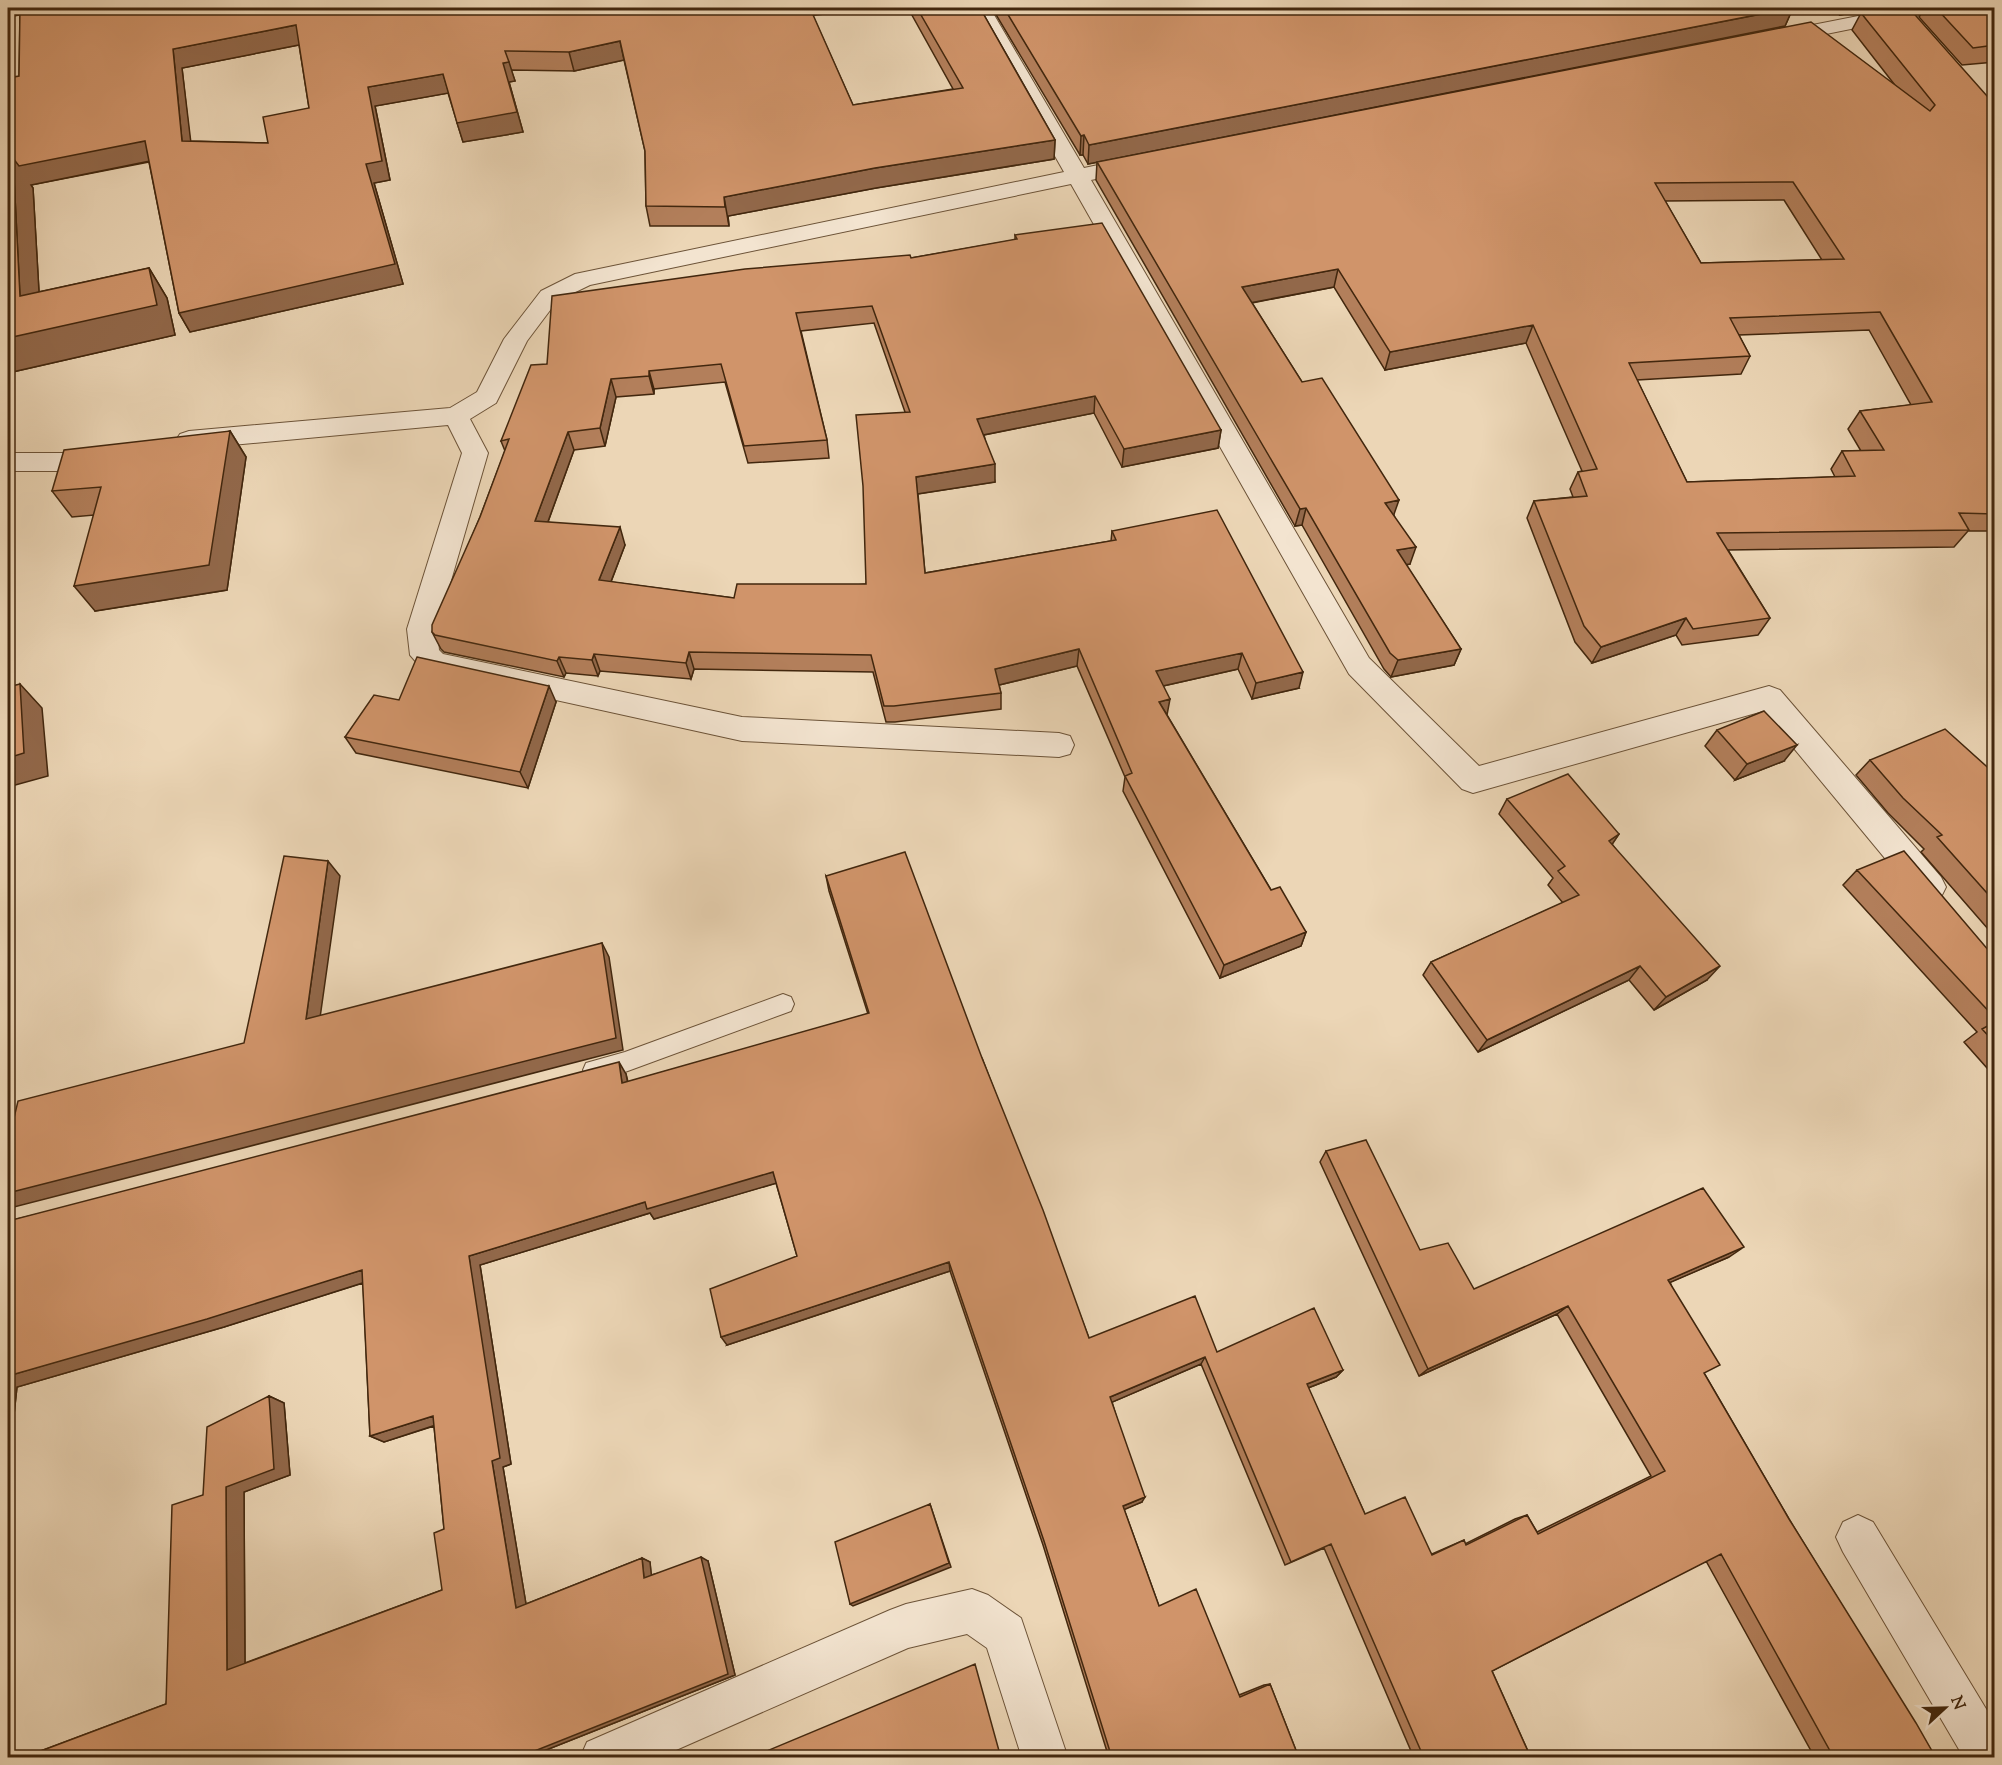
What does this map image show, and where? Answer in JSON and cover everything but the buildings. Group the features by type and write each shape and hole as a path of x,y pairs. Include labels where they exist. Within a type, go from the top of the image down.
{"street":[{"path":"981,8 1359,666 1473,780 1769,698 1949,911"},
{"path":"1760,42 1899,11 1925,8"},
{"path":"1899,11 1917,31"},
{"path":"165,445 209,438 456,416 487,397 516,339 549,296 583,279 1161,159"},
{"path":"456,416 475,453 422,629 425,655 434,663 742,729 1059,745"},
{"path":"8,462 79,462 133,452"},
{"path":"1858,1538 1990,1758"},
{"path":"603,1758 906,1626 972,1611 1005,1634 1045,1758"}],"lane":[{"path":"568,1077 625,1062 783,1004"}]}
